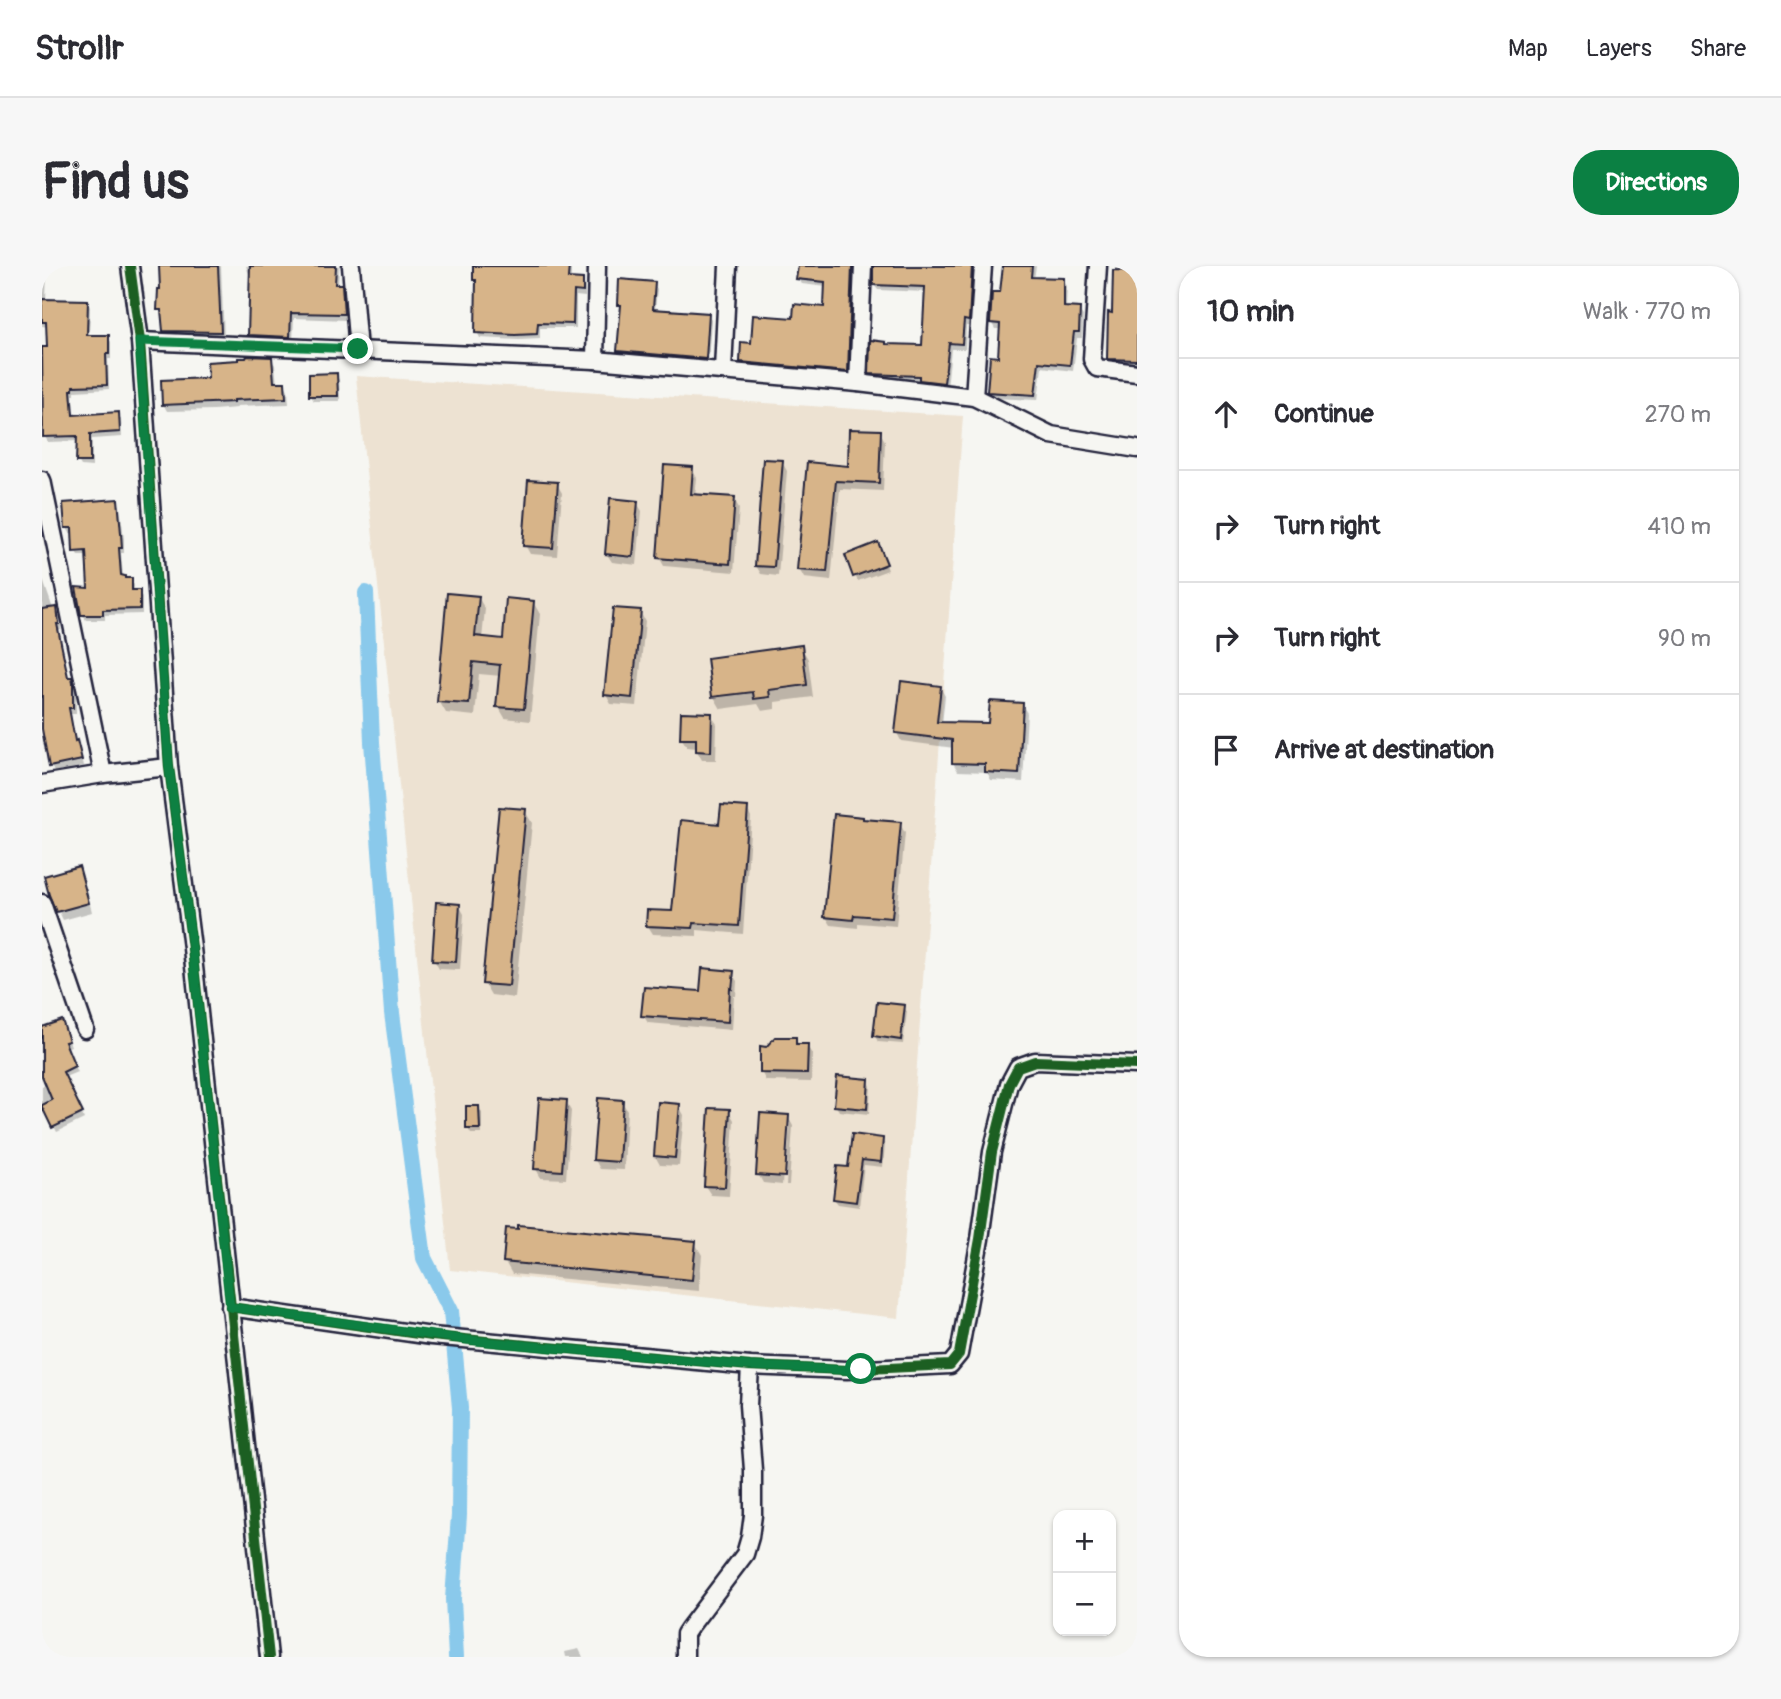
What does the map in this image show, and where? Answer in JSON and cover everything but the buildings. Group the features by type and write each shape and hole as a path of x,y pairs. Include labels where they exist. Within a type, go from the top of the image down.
{"street":[{"path":"130,266 139,341 169,767 192,948 269,1657"},
{"path":"351,266 358,349"},
{"path":"595,360 597,266"},
{"path":"723,370 728,266"},
{"path":"858,383 863,266"},
{"path":"974,397 984,266"},
{"path":"1098,266 1092,359 1097,368 1137,373"},
{"path":"139,341 595,360 858,383 974,397 1051,435 1137,449"},
{"path":"42,480 103,774"},
{"path":"42,785 103,774 169,767"},
{"path":"42,903 85,1029"},
{"path":"230,1307 432,1336 750,1366 847,1370 950,1365 959,1354 980,1239 992,1152 1009,1083 1018,1068 1035,1061 1137,1065"},
{"path":"685,1657 685,1634 746,1554 750,1537 753,1470 748,1405 750,1366"}],"shaded area":[{"path":"356,376 963,416 899,1318 450,1270"}],"waterway":[{"path":"366,593 372,742 392,1013 424,1258 451,1311 460,1408 459,1515 453,1599 456,1657"}],"cycle path":[{"path":"130,266 140,341 169,767 192,948 269,1657"},
{"path":"230,1307 432,1336 750,1366 847,1370 950,1365 959,1354 980,1239 992,1152 1009,1084 1018,1067 1035,1061 1137,1065"}],"route":[{"path":"358,349 139,341 169,767 192,948 230,1307 468,1340 750,1366 861,1369"}]}
